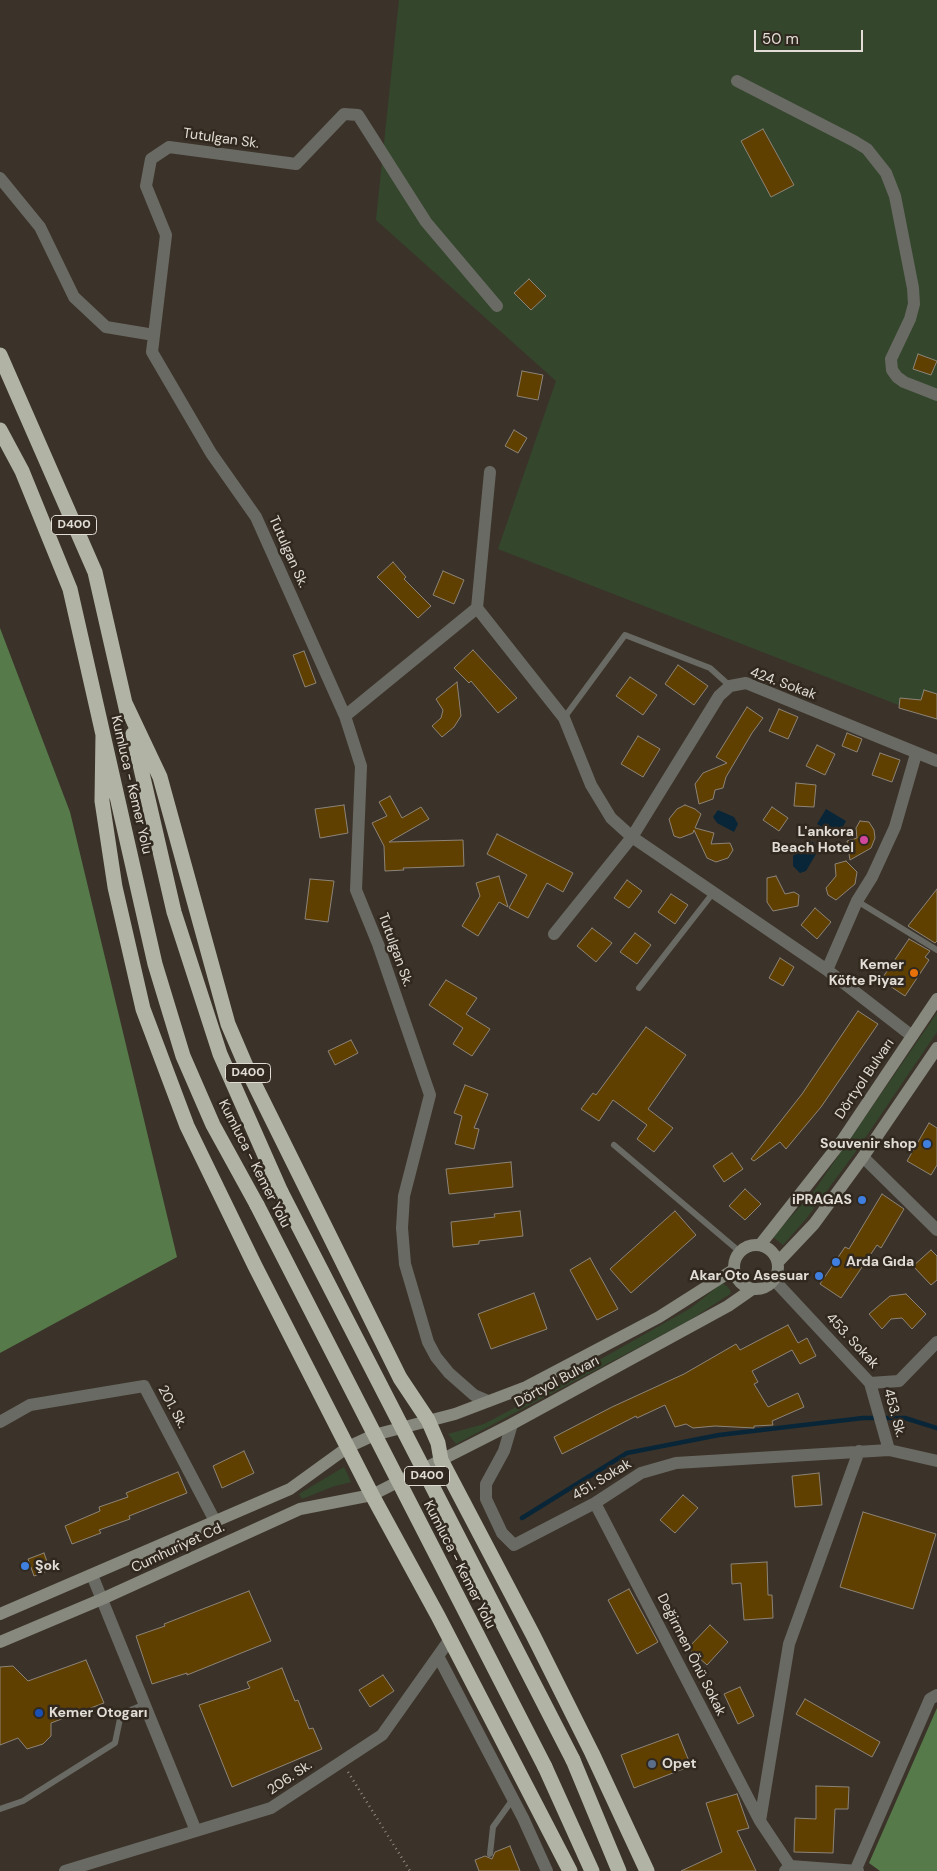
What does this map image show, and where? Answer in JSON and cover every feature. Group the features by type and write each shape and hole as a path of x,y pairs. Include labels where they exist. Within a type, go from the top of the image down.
{"highway":[{"name":"Kumluca - Kemer Yolu","path":"0,354 95,572 174,912 220,1054 281,1192 573,1760 618,1871"},
{"name":"Kumluca - Kemer Yolu","path":"0,430 22,471 70,589 155,964 183,1056 213,1124 257,1205 545,1767 592,1871"},
{"name":"Kumluca - Kemer Yolu","path":"125,702 160,777 228,1024 235,1040 286,1149 400,1378 428,1420 438,1443 441,1460 541,1652 647,1871"},
{"path":"103,734 102,801 114,887 143,1009 187,1126 255,1266 372,1495 450,1639 570,1871"}],"main road":[{"name":"Dörtyol Bulvarı","path":"760,1245 841,1142 937,999"},
{"path":"778,1262 814,1224 863,1157 937,1048"},
{"path":"760,1245 772,1251 778,1262 778,1272 775,1280 764,1289 751,1290 739,1282 734,1270 735,1260 740,1252 749,1246 760,1245"},
{"name":"Dörtyol Bulvarı","path":"348,1447 374,1434 455,1414 526,1387 659,1317 734,1270"},
{"name":"Dörtyol Bulvarı","path":"372,1495 512,1424 728,1306 751,1290"},
{"name":"Cumhuriyet Cd.","path":"0,1614 290,1489 348,1447"},
{"path":"290,1489 300,1509"},
{"name":"Cumhuriyet Cd.","path":"0,1642 102,1599 300,1509 372,1495"}],"street":[{"path":"737,81 854,141 867,150 886,173 895,196 914,288 914,304 910,319 892,360 892,370 904,382 937,395"},
{"name":"Tutulgan Sk.","path":"488,1401 474,1394 449,1374 436,1357 428,1342 405,1264 402,1228 404,1196 430,1095 378,944 356,890 361,766 345,716 256,517 211,453 152,352 166,235 146,186 151,159 170,147 296,164 344,114 358,115 426,222 497,306"},
{"path":"0,178 40,227 74,297 106,327 154,335"},
{"path":"490,472 478,608 564,718 600,802 611,818 632,838 826,970 912,1036"},
{"path":"345,716 478,608"},
{"name":"424. Sokak","path":"554,934 632,838 719,696 730,686 746,683 937,761"},
{"path":"826,970 857,900 872,877 895,827 916,754"},
{"path":"863,1157 937,1230"},
{"name":"453. Sokak","path":"775,1280 870,1383 899,1381 937,1342"},
{"name":"453. Sk.","path":"870,1383 889,1450"},
{"name":"201. Sk.","path":"0,1422 30,1405 144,1386 215,1521"},
{"name":"451. Sokak","path":"512,1424 504,1451 486,1484 486,1500 502,1532 514,1545 595,1503 640,1473 676,1464 889,1450 937,1461"},
{"path":"760,1821 789,1644 859,1451"},
{"name":"Değirmen Önü Sokak","path":"595,1503 760,1821 788,1869"},
{"path":"92,1575 146,1703 196,1831"},
{"name":"206. Sk.","path":"65,1871 272,1808 382,1735 450,1639"},
{"path":"438,1656 513,1799 548,1871"},
{"path":"788,1869 857,1870 930,1699 937,1695"}],"lane":[{"path":"564,718 625,635 710,668 730,686"},
{"path":"639,988 713,893"},
{"path":"857,900 937,950"},
{"path":"614,1145 740,1252"},
{"path":"0,1809 23,1801 115,1743 121,1714 146,1703"},
{"path":"490,1854 493,1827 513,1799"}],"path":[{"path":"342,1762 410,1871"}],"green space":[{"path":"399,0 937,0 937,720 498,549 556,381 376,220"},
{"path":"0,628 70,812 177,1257 0,1353"},
{"path":"937,1013 937,1032 857,1150 806,1219 783,1245 773,1237 814,1191"},
{"path":"722,1283 728,1287 731,1292 730,1294 690,1320 456,1444 448,1434 484,1424 569,1379 571,1376 691,1308"},
{"path":"344,1467 351,1482 332,1487 302,1499 299,1494"},
{"path":"937,1708 937,1871 880,1871 869,1863"}],"water":[{"path":"826,809 846,821 838,836 817,824"},
{"path":"718,810 734,817 738,824 734,832 717,823 713,817"},
{"path":"813,842 816,846 816,854 806,871 800,873 793,866 793,856 807,844"}],"building":[{"path":"763,129 794,185 771,197 741,141"},
{"path":"529,279 546,296 531,310 514,293"},
{"path":"918,354 937,361 931,375 913,369"},
{"path":"522,371 543,375 538,400 517,396"},
{"path":"514,430 527,438 518,453 505,446"},
{"path":"393,562 406,577 404,579 431,606 418,618 377,577"},
{"path":"443,571 464,580 454,604 433,595"},
{"path":"473,650 517,698 498,713 471,681 469,683 454,668"},
{"path":"304,651 316,683 305,687 293,655"},
{"path":"678,665 708,686 694,705 665,684"},
{"path":"630,677 657,695 643,715 616,696"},
{"path":"457,682 461,716 454,727 442,737 432,726 441,718 443,710 436,699"},
{"path":"924,690 937,694 937,719 899,708 900,698 921,700"},
{"path":"747,707 763,718 726,777 723,788 715,790 713,799 699,804 695,784 703,773 727,763 716,757"},
{"path":"779,709 798,717 788,739 769,731"},
{"path":"847,733 862,739 857,752 842,746"},
{"path":"638,736 660,749 643,777 621,764"},
{"path":"817,745 835,754 825,775 806,766"},
{"path":"880,753 900,760 892,782 872,775"},
{"path":"796,783 816,785 814,807 794,806"},
{"path":"390,796 402,818 421,807 429,819 389,842 463,840 464,866 403,868 404,870 385,871 384,846 372,823 387,816 379,802"},
{"path":"344,805 348,833 320,838 315,809"},
{"path":"685,805 701,814 695,828 714,833 711,844 730,843 733,850 728,858 716,862 707,858 694,830 693,833 680,838 674,836 669,819 677,809"},
{"path":"772,807 788,818 779,831 763,820"},
{"path":"860,821 869,822 874,830 875,838 871,848 850,860 847,841 857,838 856,828"},
{"path":"497,834 573,873 563,892 547,883 528,918 509,908 527,875 487,854"},
{"path":"846,861 857,872 855,884 836,900 828,895 826,888 836,876 835,864"},
{"path":"499,876 508,907 499,902 478,936 462,926 480,896 476,883"},
{"path":"776,876 785,894 794,892 799,895 798,906 773,911 767,902 767,878"},
{"path":"310,879 334,881 328,922 305,919"},
{"path":"627,880 642,891 629,908 614,898"},
{"path":"937,889 937,941 935,943 908,926"},
{"path":"671,894 688,905 675,924 658,912"},
{"path":"815,908 831,922 817,939 801,925"},
{"path":"592,928 612,943 596,962 577,946"},
{"path":"635,933 651,945 637,964 620,952"},
{"path":"909,939 930,951 925,957 929,960 905,996 881,980"},
{"path":"780,958 794,967 783,986 769,978"},
{"path":"446,980 477,998 466,1014 490,1029 472,1056 453,1044 463,1028 429,1005"},
{"path":"858,1011 878,1024 821,1107 786,1149 780,1142 754,1161 751,1159 802,1094"},
{"path":"646,1027 686,1055 648,1109 673,1128 654,1152 637,1139 647,1125 613,1100 599,1121 581,1109 593,1093 596,1095"},
{"path":"351,1040 358,1053 335,1065 328,1051"},
{"path":"465,1085 488,1094 474,1128 479,1129 474,1149 455,1144 462,1116 454,1113"},
{"name":"Souvenir shop","path":"929,1123 937,1128 937,1165 931,1175 907,1161"},
{"path":"732,1153 743,1169 724,1182 713,1166"},
{"path":"511,1162 513,1187 449,1194 446,1169"},
{"path":"745,1189 761,1204 745,1220 729,1206"},
{"path":"882,1194 904,1209 881,1248 877,1245 841,1298 820,1284 845,1247 849,1249"},
{"path":"520,1211 523,1236 479,1241 479,1244 453,1247 451,1222 495,1217 494,1214"},
{"path":"675,1211 696,1235 631,1293 610,1269"},
{"path":"931,1250 937,1256 937,1280 931,1285 913,1266"},
{"path":"590,1258 618,1309 597,1320 570,1270"},
{"path":"534,1293 547,1329 491,1349 478,1314"},
{"path":"906,1294 926,1314 912,1329 902,1318 891,1319 882,1329 869,1314 890,1296"},
{"path":"788,1325 798,1343 807,1338 816,1356 800,1364 792,1350 752,1371 758,1382 754,1384 768,1407 798,1393 804,1407 772,1421 773,1425 754,1426 754,1428 715,1426 693,1428 686,1424 675,1427 665,1405 637,1418 636,1416 562,1454 554,1437 612,1407 684,1374 736,1344 740,1350"},
{"path":"244,1451 254,1473 222,1488 213,1466"},
{"path":"178,1472 187,1493 129,1516 130,1519 99,1530 101,1533 72,1544 65,1526 100,1511 99,1507 128,1497 126,1493"},
{"path":"819,1473 822,1505 795,1507 792,1476"},
{"path":"683,1495 698,1508 675,1533 660,1520"},
{"path":"863,1512 936,1534 913,1609 840,1587"},
{"path":"44,1553 50,1570 34,1576 28,1559"},
{"path":"767,1562 768,1595 772,1595 773,1618 744,1620 741,1583 732,1584 731,1564"},
{"path":"629,1589 658,1642 637,1654 608,1600"},
{"path":"249,1591 271,1641 187,1675 187,1673 152,1684 136,1636"},
{"path":"710,1625 728,1642 707,1665 688,1648"},
{"name":"Kemer Otogarı","path":"86,1660 104,1703 51,1723 51,1736 43,1744 27,1749 18,1738 0,1745 0,1667 13,1666 28,1681"},
{"path":"282,1668 295,1701 298,1700 309,1729 313,1728 322,1749 232,1787 199,1705 250,1688 247,1682"},
{"path":"383,1675 394,1691 370,1707 359,1690"},
{"path":"740,1687 754,1716 738,1724 724,1694"},
{"path":"805,1699 880,1742 872,1757 796,1714"},
{"path":"678,1734 691,1766 634,1788 621,1755"},
{"path":"816,1786 849,1787 848,1809 835,1809 833,1853 794,1852 795,1818 816,1819"},
{"path":"737,1794 749,1828 737,1831 756,1871 681,1871 722,1852 706,1803"},
{"path":"510,1846 520,1871 479,1871 475,1860 485,1856 492,1859 495,1852"}],"waterway":[{"path":"522,1518 627,1453 719,1435 863,1418 905,1418 937,1428"}],"place":[{"name":"L'ankora Beach Hotel","path":"864,840"},
{"name":"Kemer Köfte Piyaz","path":"914,973"},
{"name":"Souvenir shop","path":"927,1144"},
{"name":"iPRAGAS","path":"862,1200"},
{"name":"Arda Gıda","path":"836,1262"},
{"name":"Akar Oto Asesuar","path":"819,1276"},
{"name":"Şok","path":"25,1566"},
{"name":"Kemer Otogarı","path":"39,1713"},
{"name":"Opet","path":"652,1764"}]}
